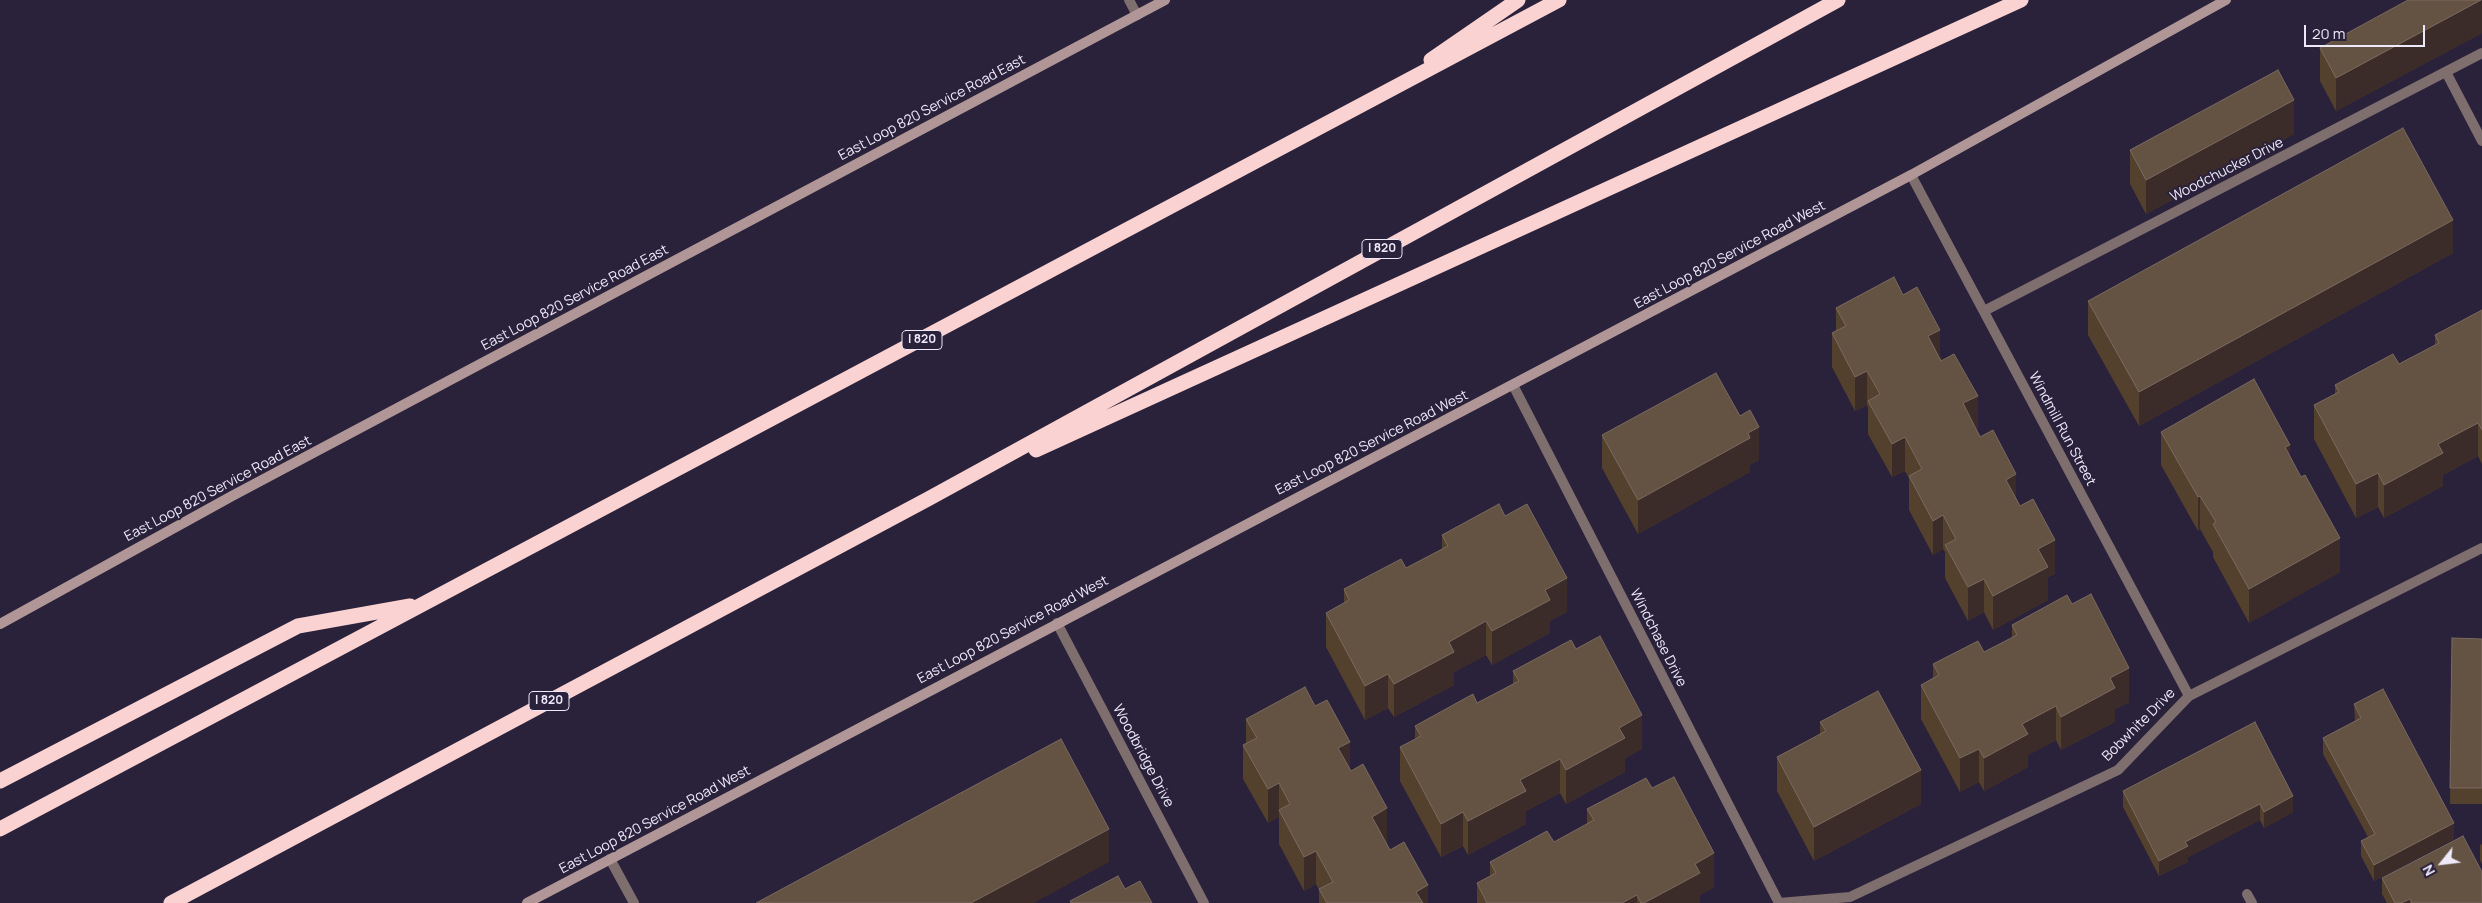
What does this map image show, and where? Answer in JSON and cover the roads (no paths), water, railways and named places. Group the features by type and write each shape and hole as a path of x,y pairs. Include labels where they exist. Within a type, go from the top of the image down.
{"highway":[{"path":"1360,107 1518,0"},
{"name":"I 820","path":"0,829 1559,0"},
{"name":"I 820","path":"171,903 928,499 1838,0"},
{"path":"928,499 2021,0"},
{"path":"0,781 298,626 424,603"}],"main road":[{"name":"East Loop 820 Service Road East","path":"0,624 232,496 1165,0"},
{"name":"East Loop 820 Service Road West","path":"527,903 1057,622 1512,386 1911,175 2226,0"}],"street":[{"path":"1129,0 1137,15"},
{"name":"Woodchucker Drive","path":"1984,311 2482,54"},
{"path":"2446,72 2482,141"},
{"name":"Windmill Run Street","path":"1911,175 2189,696"},
{"name":"Windchase Drive","path":"1512,386 1779,903"},
{"name":"Bobwhite Drive","path":"1779,903 1850,897 2118,770 2189,696 2482,548"},
{"name":"Woodbridge Drive","path":"1057,622 1204,903"},
{"path":"610,859 634,903"}]}
